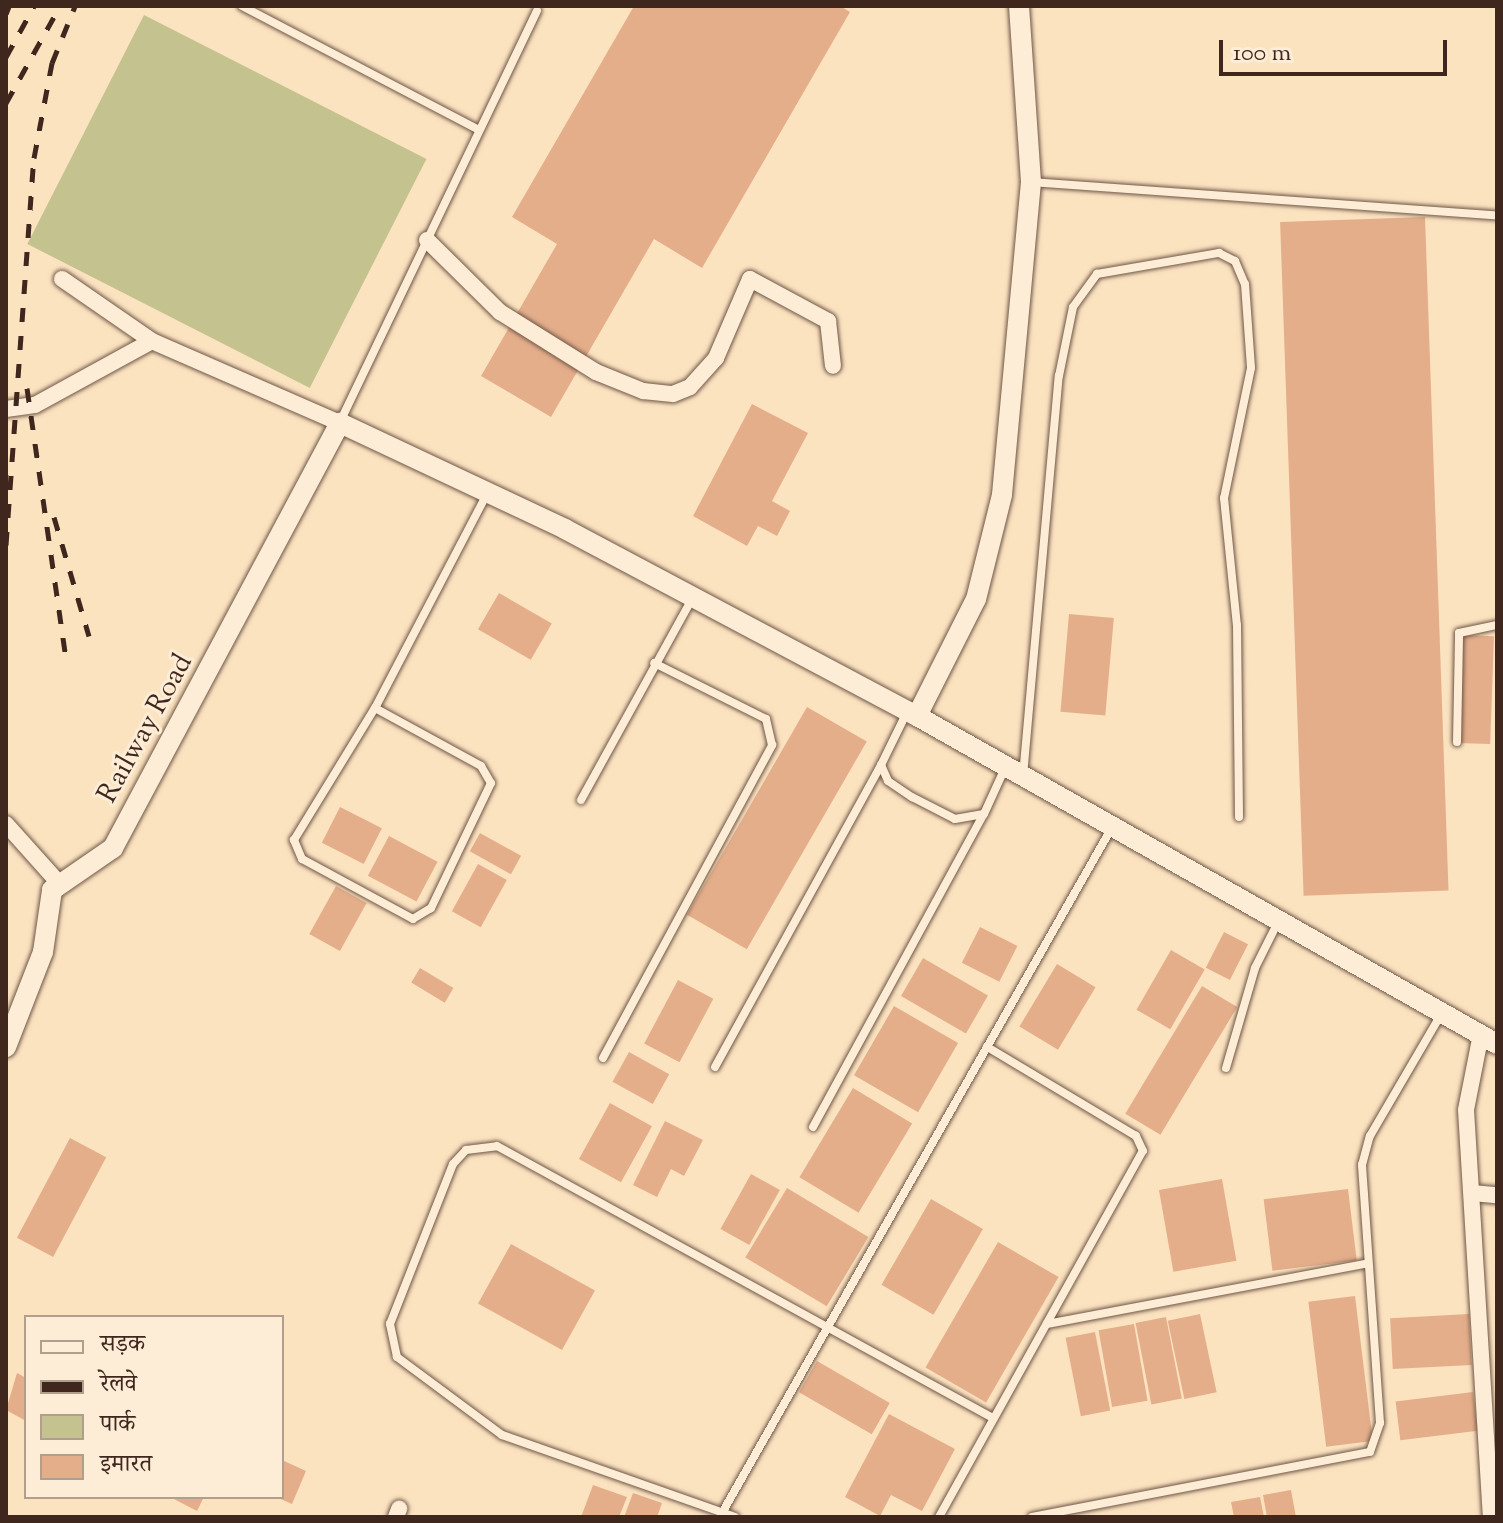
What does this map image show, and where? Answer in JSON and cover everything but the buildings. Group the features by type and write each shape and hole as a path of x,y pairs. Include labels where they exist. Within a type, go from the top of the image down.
{"street":[{"path":"912,714 993,556 1031,182 1019,6"},
{"path":"427,240 500,312 596,372 643,391 673,394 690,387 716,358 750,279 828,321 833,366"},
{"path":"62,279 152,341 340,423 487,494 912,714 1489,1039 1467,1088 1472,1193 1490,1329 1491,1517"},
{"path":"6,409 35,405 152,341"},
{"name":"Railway Road","path":"57,881 113,848 340,423"},
{"path":"6,824 57,881 34,984 6,1047"},
{"path":"1472,1193 1497,1195"}],"lane":[{"path":"242,6 479,130"},
{"path":"340,423 537,11"},
{"path":"1031,182 1497,215"},
{"path":"813,1127 984,814 1014,773 1059,376 1073,307 1097,274 1219,253 1235,261 1245,284 1251,368 1224,498 1237,625 1239,817"},
{"path":"375,708 481,766 491,783 431,908 413,919 302,859 294,840 375,708 487,494"},
{"path":"581,800 692,599"},
{"path":"1457,742 1459,633 1497,625"},
{"path":"603,1058 772,745 766,719 654,663"},
{"path":"715,1067 912,714"},
{"path":"881,765 888,781 946,815 984,814"},
{"path":"722,1513 1111,828"},
{"path":"1226,1068 1255,968 1279,921"},
{"path":"1032,1517 1370,1452 1380,1423 1366,1264 1362,1165 1370,1136 1443,1013"},
{"path":"939,1517 991,1417 1047,1324 1143,1151 1136,1136 987,1047"},
{"path":"735,1517 502,1435 397,1357 390,1324 453,1164 466,1150 497,1146 991,1417"},
{"path":"1047,1324 1366,1264"}],"green space":[{"path":"144,15 426,159 310,388 27,244"}],"railway":[{"path":"6,14 9,6"},
{"path":"6,57 34,6"},
{"path":"6,103 60,6"},
{"path":"6,545 34,158 52,63 75,6"},
{"path":"27,388 65,653"},
{"path":"54,517 89,636"}]}
